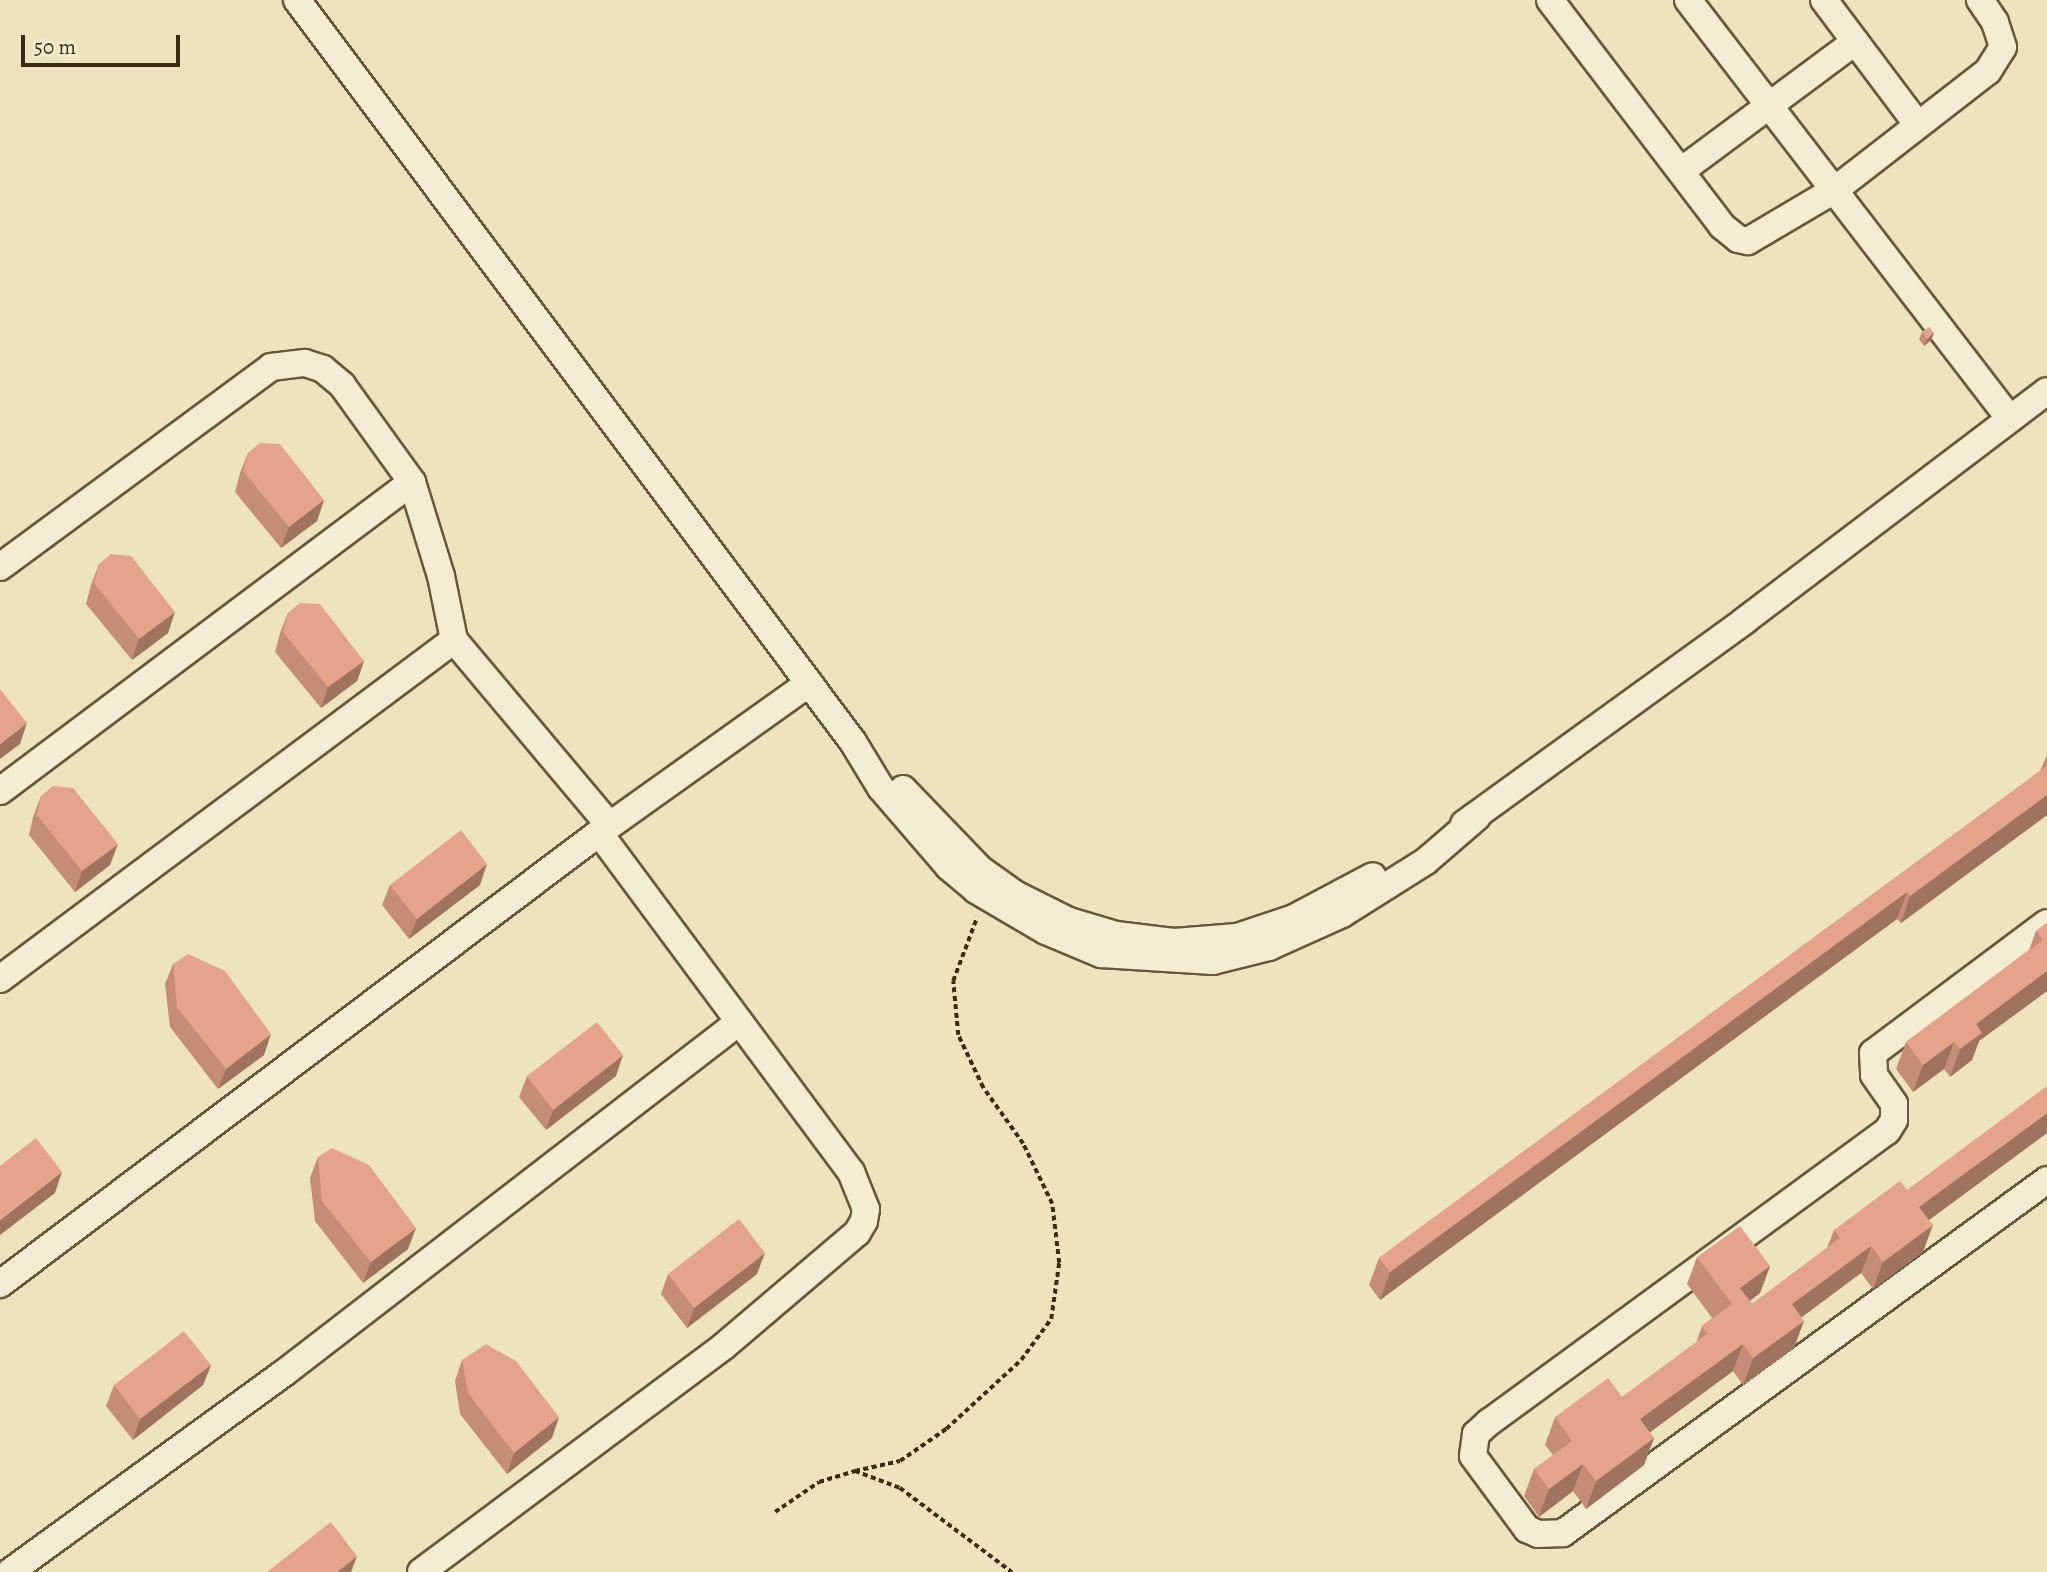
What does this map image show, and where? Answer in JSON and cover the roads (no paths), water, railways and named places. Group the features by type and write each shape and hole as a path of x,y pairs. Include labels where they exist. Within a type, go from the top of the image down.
{"street":[{"path":"297,0 922,837 986,897 1046,932 1101,954 1161,961 1213,961 1269,947 1342,914 1426,861 1477,817 2047,391"},
{"path":"1688,0 2010,418"},
{"path":"1824,0 1918,125"},
{"path":"1559,3 1730,234 1748,241 1836,189 1999,59 2000,34 1980,0"},
{"path":"1681,171 1855,43"},
{"path":"0,567 271,367 289,362 323,369 342,385 412,482 454,640 604,829 739,1023 851,1172 866,1209 858,1233 724,1346 421,1572"},
{"path":"0,791 412,482"},
{"path":"0,979 454,640"},
{"path":"0,1284 604,829 809,683"},
{"path":"853,742 980,869 1014,894 1093,930 1149,940 1203,941 1264,930 1361,883 1477,817"},
{"path":"2047,923 1873,1053 1874,1075 1894,1104 1894,1121 1887,1131 1489,1422 1476,1434 1473,1456 1527,1529 1538,1534 1563,1533 2047,1180"},
{"path":"10,1572 284,1373 739,1023"}]}
